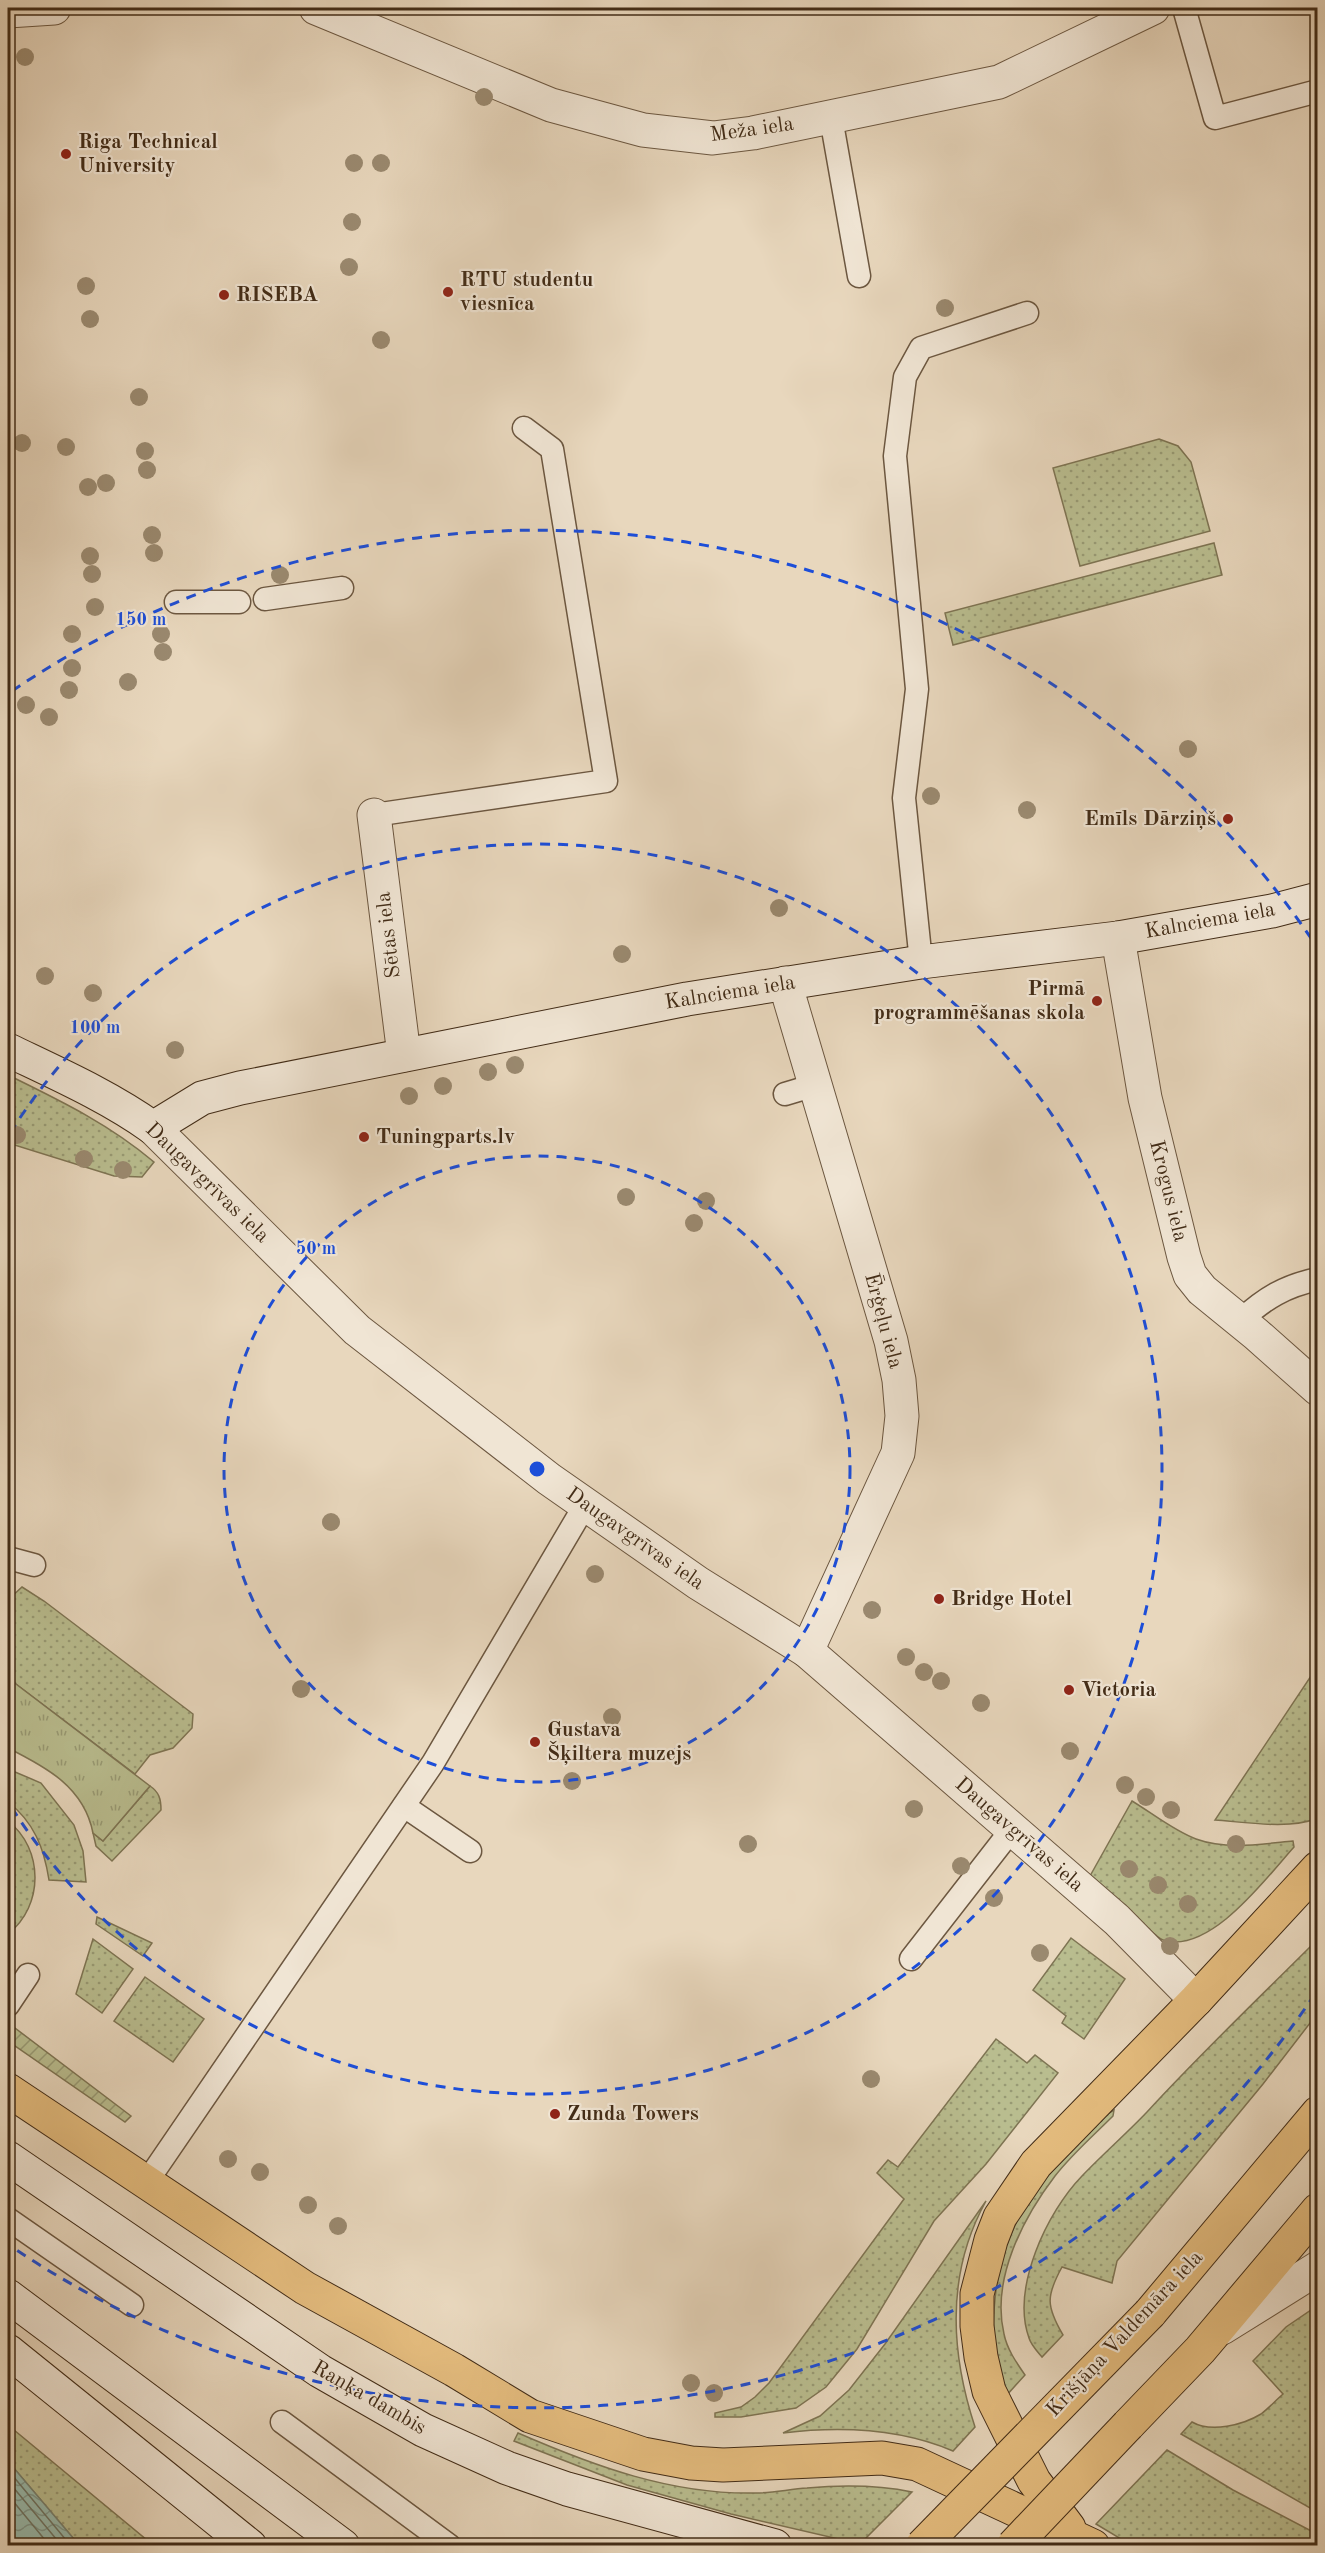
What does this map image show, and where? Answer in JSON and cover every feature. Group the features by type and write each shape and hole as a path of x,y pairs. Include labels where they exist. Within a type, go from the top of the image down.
{"main road":[{"path":"1084,2541 1034,2481 989,2391 981,2358 977,2326 977,2294 983,2265 1000,2217 1036,2164 1196,2000 1317,1868"},
{"path":"8,2091 305,2288 454,2370 530,2416 643,2454 691,2463 723,2466 882,2458 918,2464 1084,2541"},
{"name":"Krišjāņa Valdemāra iela","path":"922,2546 1150,2313 1317,2113"},
{"path":"1013,2546 1206,2342 1317,2210"}],"street":[{"path":"8,11 54,8"},
{"name":"Meža iela","path":"316,8 551,105 643,130 713,138 753,134 999,82 1153,8"},
{"name":"Sētas iela","path":"375,815 404,1055"},
{"name":"Kalnciema iela","path":"153,1128 202,1098 240,1088 687,999 921,962 1118,938 1272,911 1317,899"},
{"name":"Krogus iela","path":"1118,938 1145,1098 1190,1275 1202,1290 1317,1389"},
{"name":"Ērģeļu iela","path":"786,983 800,1090 891,1341 899,1380 902,1416 898,1453 894,1463 807,1651"},
{"name":"Daugavgrīvas iela","path":"8,1050 88,1088 123,1107 153,1128 357,1330 585,1505 698,1583 807,1651 1082,1889 1157,1958 1196,2000"},
{"name":"Raņķa dambis","path":"8,2158 320,2371 423,2430 507,2468 567,2489 773,2546"},
{"path":"1206,2342 1317,2268"},
{"path":"8,2296 344,2546"},
{"path":"8,2352 250,2546"},
{"path":"687,2546 710,2540 773,2546"}],"lane":[{"path":"1184,8 1215,118 1317,91"},
{"path":"831,118 859,276"},
{"path":"921,962 904,798 917,688 896,456 905,377 921,348 1027,313"},
{"path":"375,815 606,781 552,449 524,428"},
{"path":"265,599 342,588"},
{"path":"176,602 239,602"},
{"path":"1240,1321 1260,1302 1293,1284 1317,1279"},
{"path":"146,2182 434,1763 585,1505"},
{"path":"8,1558 34,1565"},
{"path":"404,1806 470,1851"},
{"path":"911,1959 1013,1828"},
{"path":"8,2004 28,1975"},
{"path":"8,2219 132,2305"},
{"path":"282,2422 450,2546"}],"green space":[{"path":"1159,439 1178,446 1191,462 1210,531 1080,566 1053,468"},
{"path":"1214,543 1222,575 953,645 945,613"},
{"path":"8,1075 102,1125 154,1162 142,1177 114,1176 8,1143"},
{"path":"22,1587 44,1601 193,1714 192,1728 173,1748 150,1755 135,1774 8,1678 8,1600"},
{"path":"1317,1667 1317,1818 1294,1824 1215,1820"},
{"path":"8,1678 150,1786 103,1841 93,1833 81,1803 61,1780 8,1748"},
{"path":"8,1769 41,1783 74,1825 83,1851 86,1882 49,1880 36,1836 25,1818 8,1802"},
{"path":"150,1786 159,1796 161,1810 112,1861 96,1846 93,1833 103,1841"},
{"path":"1132,1801 1196,1839 1219,1844 1244,1845 1293,1841 1294,1847 1253,1894 1218,1925 1200,1936 1181,1942 1163,1940 1090,1876"},
{"path":"8,1821 20,1833 28,1847 35,1878 28,1908 20,1922 8,1934"},
{"path":"97,1917 152,1943 143,1956 96,1924"},
{"path":"1071,1938 1125,1979 1084,2039 1062,2023 1066,2016 1033,1990"},
{"path":"93,1939 133,1969 102,2013 76,1994"},
{"path":"1317,1940 1317,2014 1263,2084 1117,2261 1112,2283 1062,2267 1053,2286 1050,2301 1053,2316 1063,2335 1042,2357 1029,2338 1025,2318 1025,2297 1036,2252 1056,2209 1082,2176"},
{"path":"145,1977 204,2019 173,2062 114,2021"},
{"path":"11,2025 131,2116 125,2122 8,2041"},
{"path":"996,2039 1027,2063 1035,2055 1058,2073 986,2164 934,2221 857,2349 826,2387 796,2408 741,2417 715,2417 715,2413 741,2407 769,2383 904,2199 877,2173 888,2160 898,2167"},
{"path":"1114,2110 1113,2116 1055,2176 1021,2230 1013,2250 1002,2292 1001,2313 1007,2345 1025,2375 1006,2396 995,2354 994,2307 1008,2240 1026,2206 1046,2178 1106,2115"},
{"path":"986,2201 973,2228 964,2256 958,2284 956,2312 961,2370 975,2427 953,2451 933,2443 891,2433 826,2430 783,2433 820,2416 849,2390 885,2344"},
{"path":"1317,2306 1317,2512 1181,2434 1192,2422 1208,2427 1227,2426 1254,2418 1270,2407 1283,2394 1253,2361 1286,2327"},
{"path":"8,2425 153,2545 79,2545 8,2464"},
{"path":"518,2433 605,2467 664,2484 694,2489 756,2493 860,2486 912,2492 860,2544 731,2514 627,2485 514,2441"},
{"path":"1167,2450 1233,2490 1317,2534 1317,2545 1131,2545 1096,2524"}],"water":[{"path":"8,2464 13,2467 79,2545 8,2545"}],"place":[{"name":"Riga Technical University","path":"66,154"},
{"name":"RTU studentu viesnīca","path":"448,292"},
{"name":"RISEBA","path":"224,295"},
{"name":"Emīls Dārziņš","path":"1228,819"},
{"name":"Pirmā programmēšanas skola","path":"1097,1001"},
{"name":"Tuningparts.lv","path":"364,1137"},
{"name":"Bridge Hotel","path":"939,1599"},
{"name":"Victoria","path":"1069,1690"},
{"name":"Gustava Šķiltera muzejs","path":"535,1742"},
{"name":"Zunda Towers","path":"555,2114"}]}
